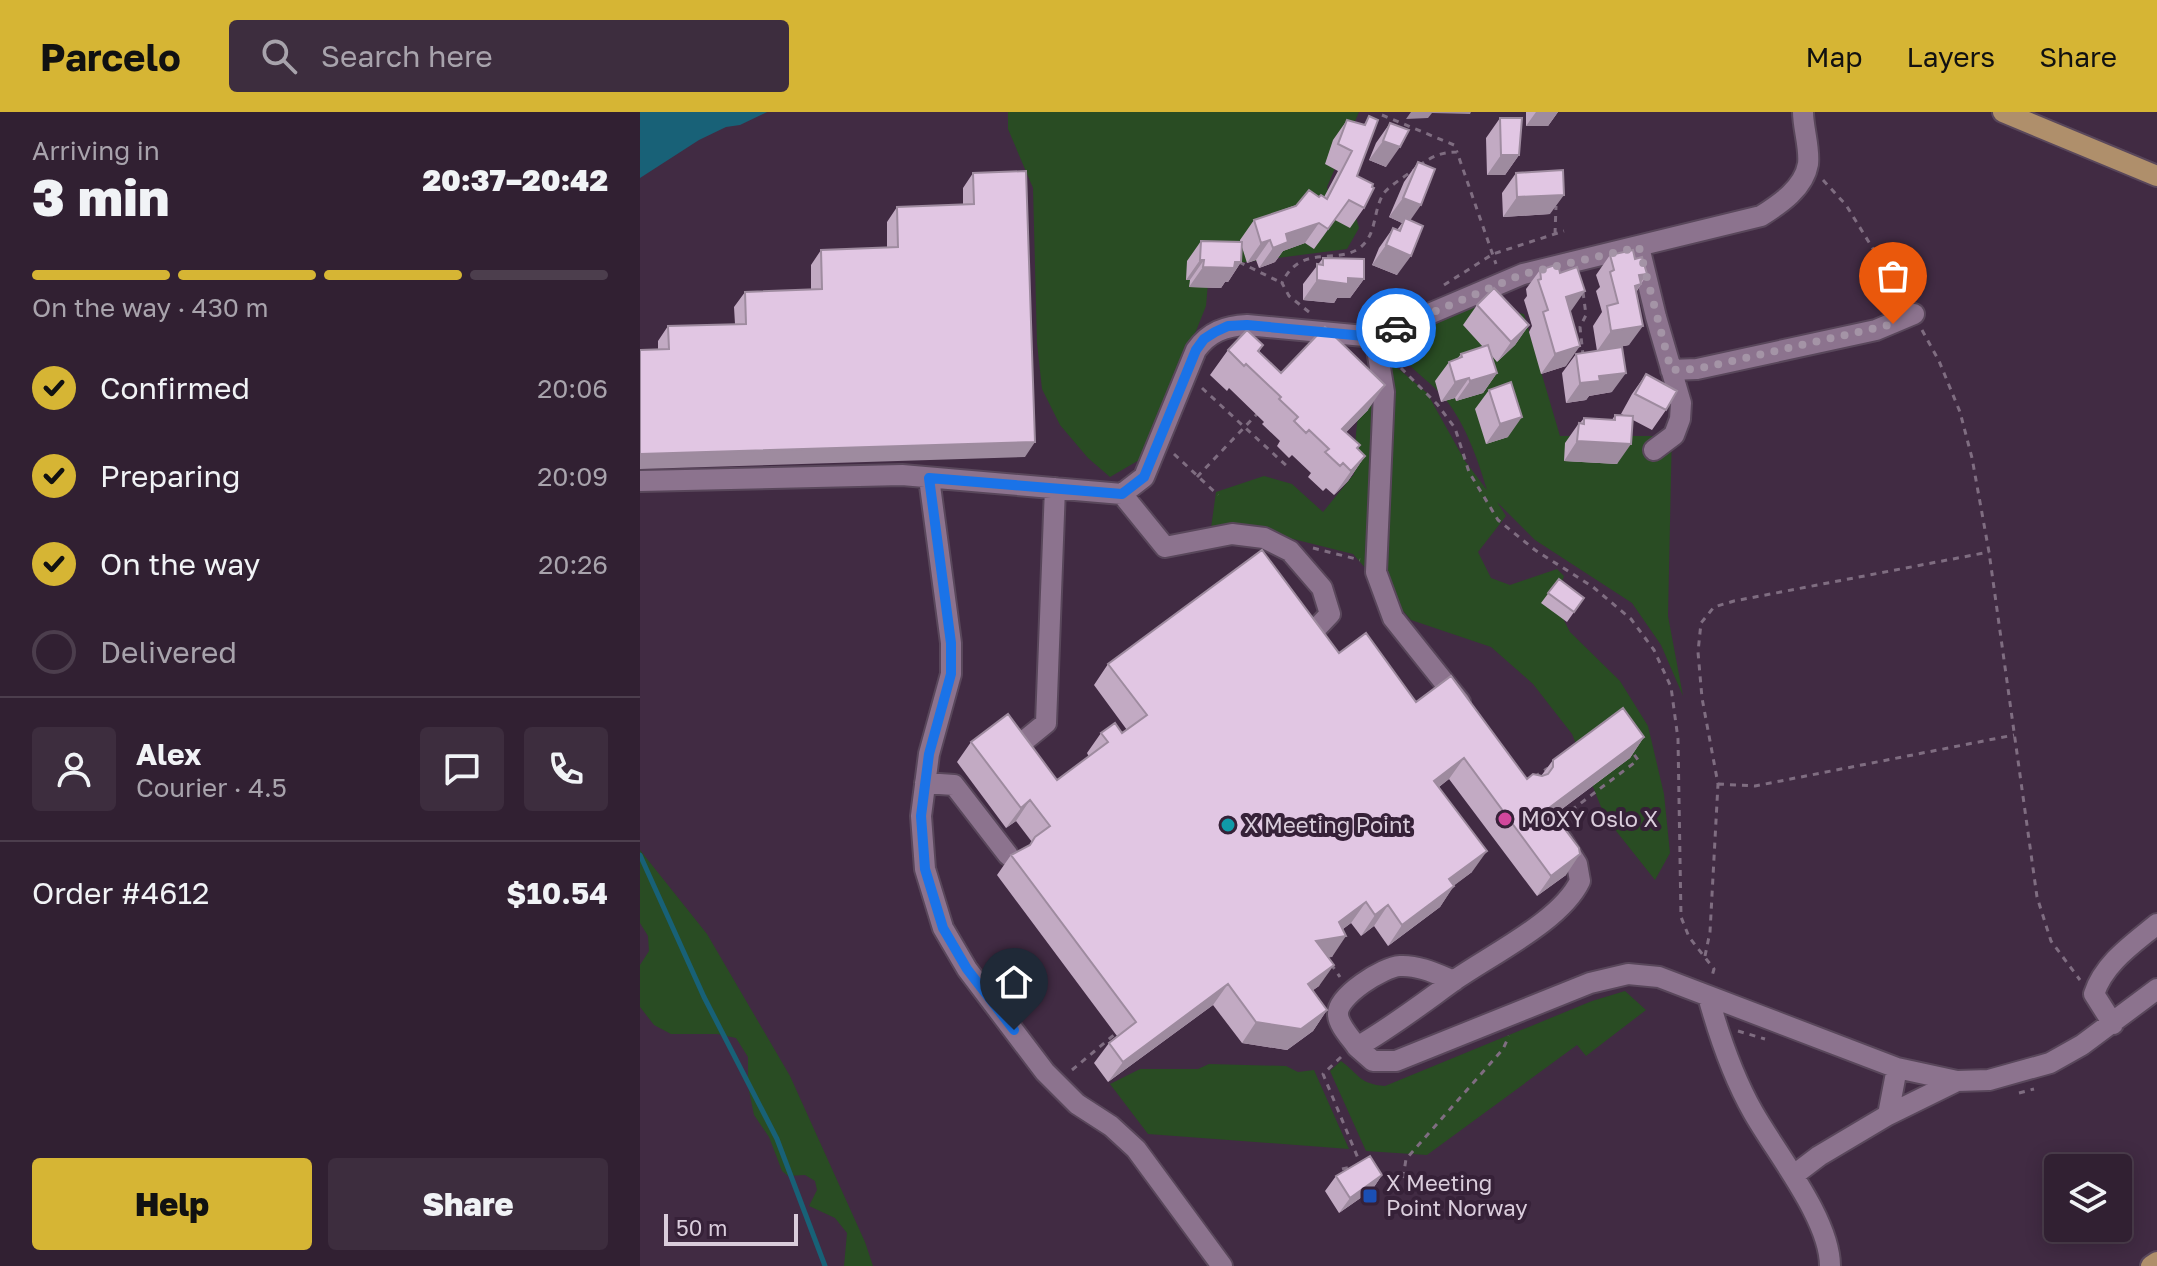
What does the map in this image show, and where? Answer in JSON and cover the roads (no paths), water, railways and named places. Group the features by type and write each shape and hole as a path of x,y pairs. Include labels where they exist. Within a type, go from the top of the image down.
{"main road":[{"path":"2003,112 2157,176"},
{"path":"2151,1266 2157,1262"}],"street":[{"path":"640,481 902,475 1122,494 1144,477 1183,376 1204,339 1228,326 1247,325 1324,334 1380,335 1501,282 1761,216 1798,185 1808,164 1803,112"},
{"path":"1639,247 1680,395 1680,419 1674,435 1654,450"},
{"path":"1671,370 1697,369 1876,330 1914,314"},
{"path":"1380,335 1384,392 1376,572 1393,618 1469,713"},
{"path":"929,478 951,643 951,674 929,754 921,816 925,869 943,928 967,969 1045,1072 1077,1104 1111,1126 1136,1149 1222,1266"},
{"path":"1024,741 1046,723 1055,488"},
{"path":"1122,494 1165,547 1232,534 1264,538 1290,551 1322,588 1330,614 1313,632"},
{"path":"925,783 954,785 1008,855"},
{"path":"1357,1047 1555,914 1580,881 1577,864 1556,830"},
{"path":"2113,1024 2094,994 2099,979 2123,951 2157,924"},
{"path":"1454,981 1428,970 1399,966 1382,971 1341,1003 1338,1014 1341,1024 1357,1047 1373,1061 1396,1061 1590,983 1628,974 1659,977 1897,1068 1957,1081 1989,1080 2050,1063 2113,1024 2157,989"},
{"path":"1708,996 1731,1069 1753,1113 1794,1175 1829,1250 1830,1266"},
{"path":"1888,1115 1897,1068"},
{"path":"1794,1175 1819,1156 1888,1115 1957,1081"}],"water":[{"path":"640,112 767,112 699,140 640,178"}],"waterway":[{"path":"640,855 704,997 777,1139 825,1266"}],"place":[{"name":"MOXY Oslo X","path":"1505,819"},
{"name":"X Meeting Point","path":"1228,825"},
{"name":"X Meeting Point Norway","path":"1370,1196"}]}
